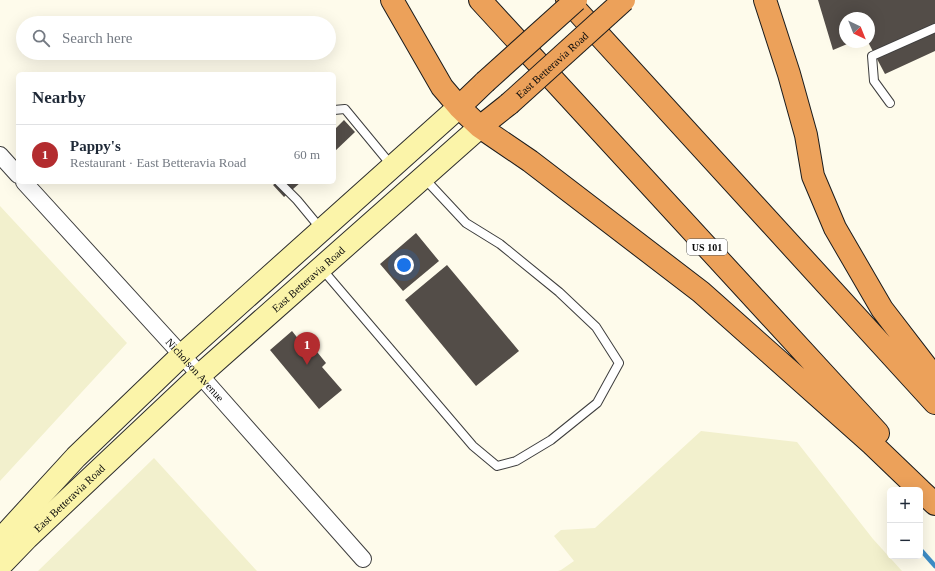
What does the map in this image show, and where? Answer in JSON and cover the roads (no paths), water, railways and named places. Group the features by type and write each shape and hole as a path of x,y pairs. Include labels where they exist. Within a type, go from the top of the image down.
{"highway":[{"path":"392,0 442,87 459,107 480,127 530,161 701,292 872,444 917,487"},
{"name":"US 101","path":"480,0 935,495"},
{"path":"567,0 935,403"},
{"name":"East Betteravia Road","path":"459,107 576,0"},
{"name":"East Betteravia Road","path":"480,127 509,104 624,0"},
{"path":"765,0 806,135 813,176 835,228 882,309 935,378"},
{"path":"923,493 935,504"}],"street":[{"name":"East Betteravia Road","path":"0,540 76,457 182,355 459,107"},
{"name":"East Betteravia Road","path":"0,566 27,538 200,375 480,127"},
{"path":"0,155 16,173"},
{"name":"Nicholson Avenue","path":"26,184 200,375 363,559"}],"lane":[{"path":"890,103 874,81 872,56 935,28"},
{"path":"336,110 345,109 392,167"},
{"path":"321,268 473,446 497,466 516,461 551,440 597,403 619,363 596,327 559,292 500,244 466,224 424,178"},
{"path":"281,184 297,200 322,230"}],"waterway":[{"path":"923,552 935,566"}],"place":[{"name":"Pappy's","path":"307,365"}]}
